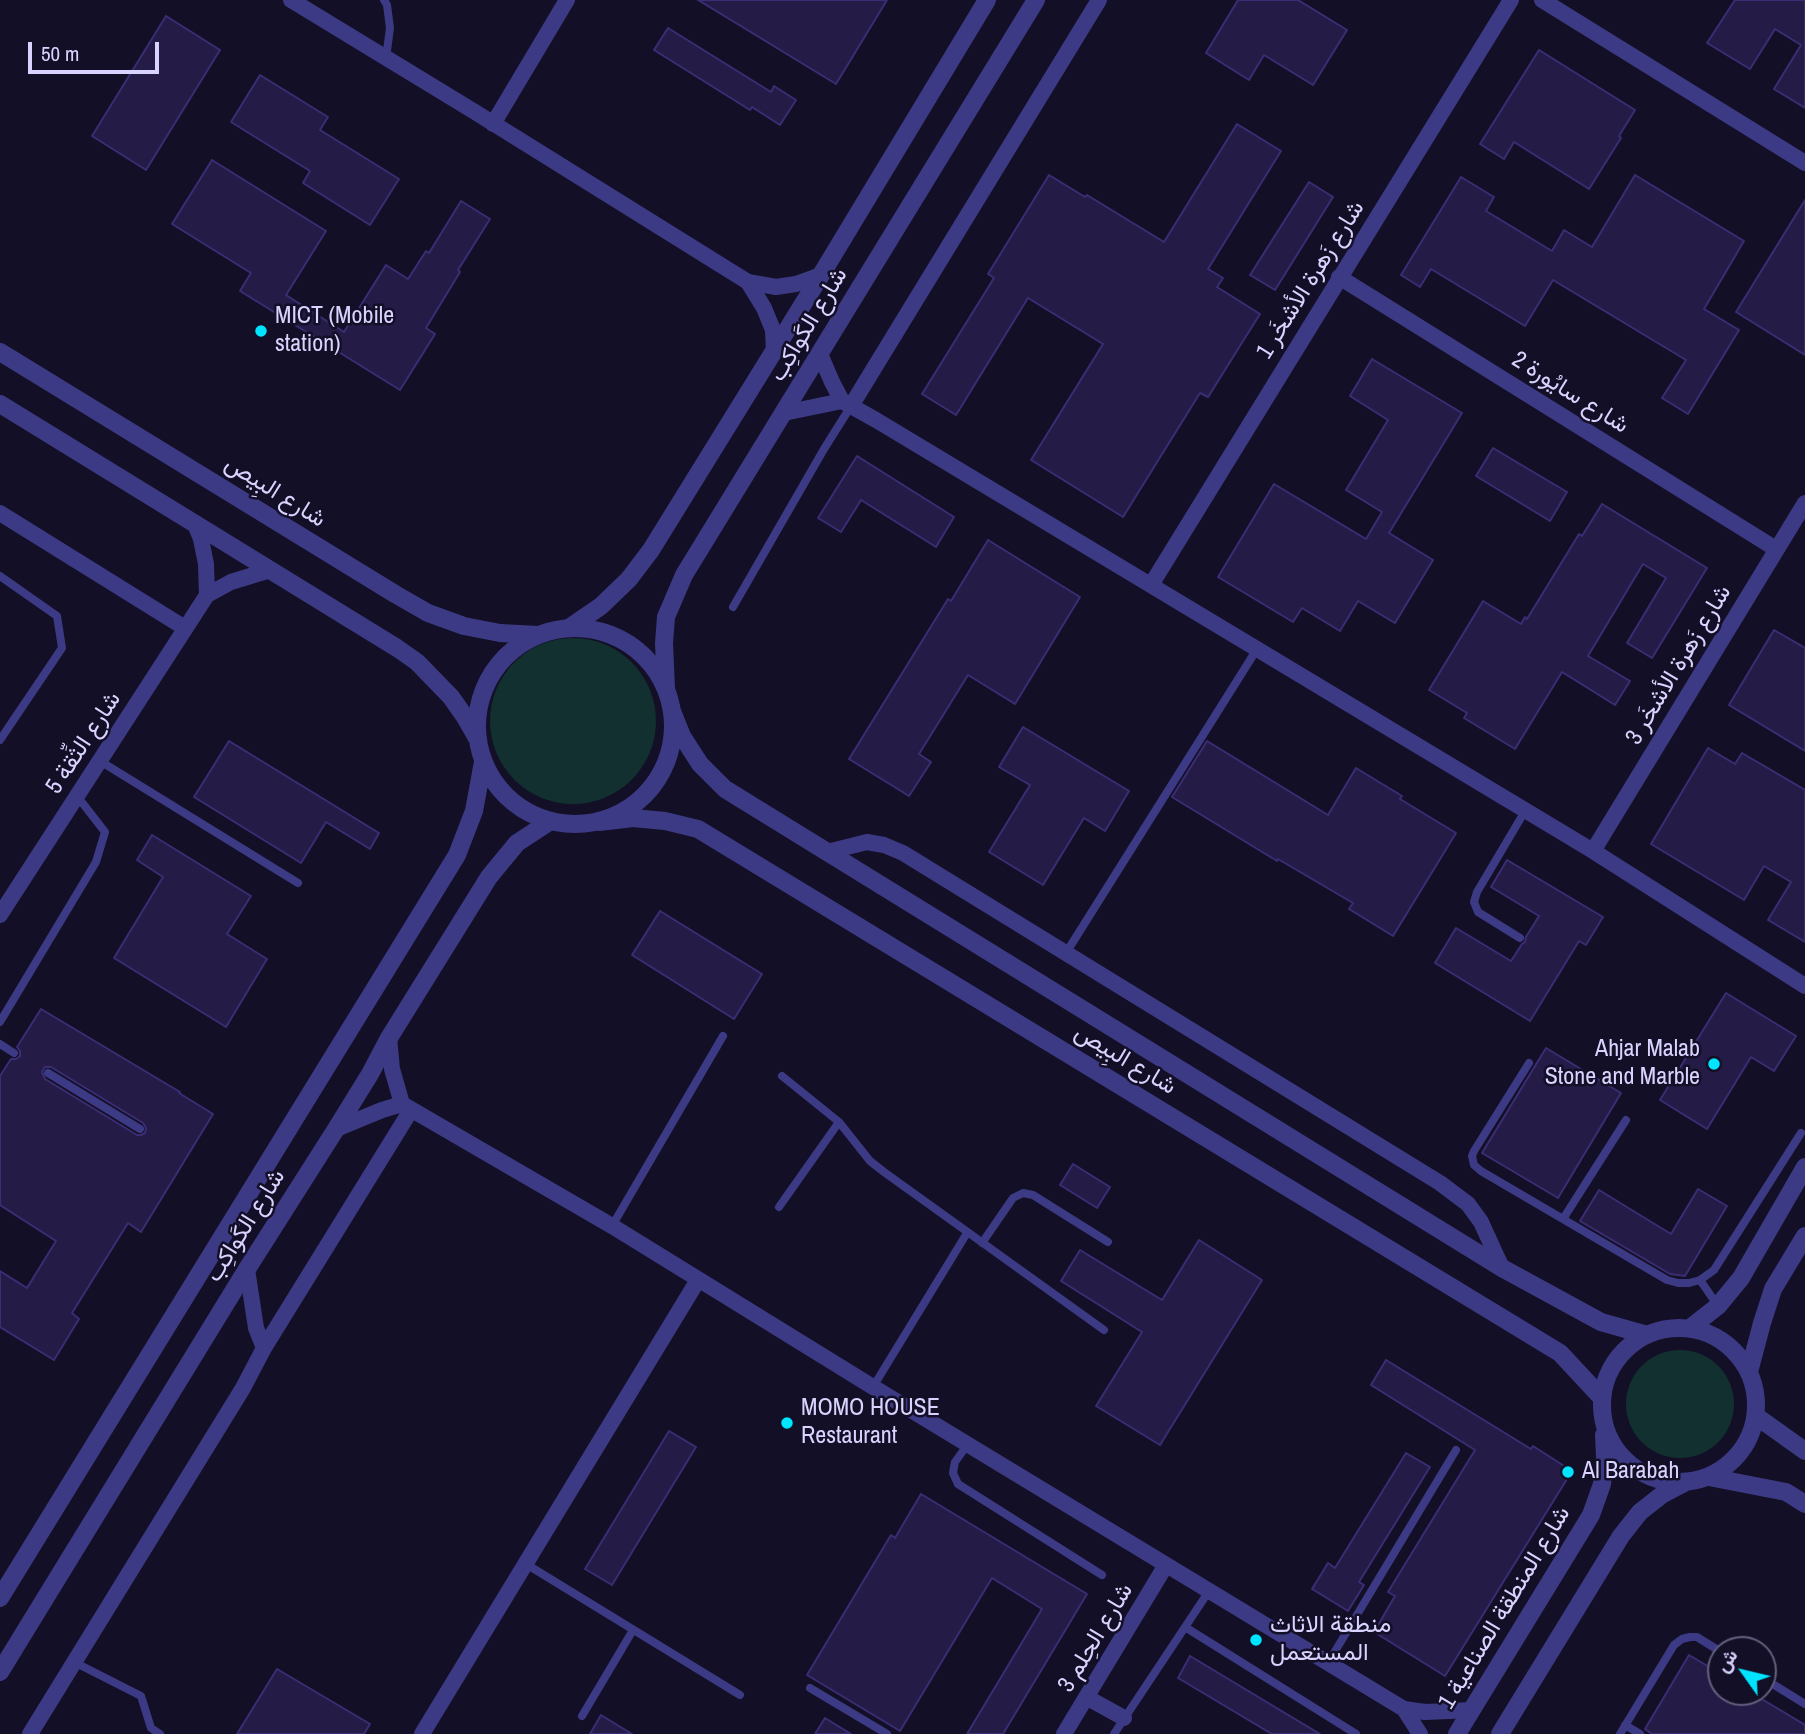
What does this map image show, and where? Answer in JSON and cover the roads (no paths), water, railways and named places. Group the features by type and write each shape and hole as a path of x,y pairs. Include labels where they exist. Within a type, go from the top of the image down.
{"street":[{"path":"291,0 748,282 776,287 796,284 821,275"},
{"path":"493,124 567,0"},
{"name":"شارع الكَواكِب","path":"569,628 601,606 629,579 643,560 821,275 987,0"},
{"name":"شارع الكَواكِب","path":"666,689 666,617 684,575 1036,0"},
{"path":"785,413 846,404 1099,0"},
{"name":"شارع زَهرة الأشخَر 1","path":"1151,585 1511,0"},
{"path":"1542,0 1805,163"},
{"name":"شارع سايُورة 2","path":"1339,277 1776,549"},
{"path":"748,282 765,307 773,330 774,351"},
{"name":"شارع البِيص","path":"0,352 428,613 464,626 500,633 538,635"},
{"path":"820,354 832,382 846,404 1592,851 1805,986"},
{"path":"0,404 417,662 451,697 465,717 477,738 483,762 494,783 509,800 528,813 550,822 574,825 599,822 626,810 648,792 664,767 673,740 672,711 666,689 655,668 638,650 617,637 593,629 569,628 538,635 516,648 498,666 485,688 478,712 477,738"},
{"name":"شارع زَهرة الأشخَر 3","path":"1592,851 1805,502"},
{"path":"0,513 186,628"},
{"path":"195,524 206,564 207,595 231,582 270,570"},
{"name":"شارع الثِّقة 5","path":"0,915 207,595"},
{"name":"شارع البِيص","path":"672,711 682,736 700,764 724,789 1502,1268 1601,1322 1647,1335"},
{"name":"شارع الكَواكِب","path":"0,1598 457,855 474,811 483,762"},
{"name":"شارع البِيص","path":"599,822 634,818 665,821 698,830 1560,1353 1602,1398"},
{"name":"شارع الكَواكِب","path":"0,1672 489,877 517,843 550,822"},
{"path":"827,852 867,842 903,853 1066,953 1450,1190 1468,1204 1482,1222 1502,1268"},
{"path":"389,1038 392,1069 407,1107"},
{"path":"30,1734 243,1388 407,1107"},
{"path":"336,1129 382,1110 407,1107 612,1226 1405,1709 1425,1712 1472,1710"},
{"path":"1690,1328 1718,1306 1741,1278 1805,1167"},
{"path":"1749,1372 1773,1289 1805,1236"},
{"path":"247,1269 256,1328 264,1348"},
{"path":"422,1734 698,1280"},
{"path":"1500,1734 1621,1536 1640,1512 1663,1494 1684,1483 1709,1477 1732,1462 1748,1441 1756,1416 1756,1393 1749,1372 1735,1351 1714,1336 1690,1328 1668,1328 1647,1335 1625,1350 1609,1372 1602,1398 1604,1425 1615,1449 1633,1468 1657,1480 1684,1483"},
{"path":"1756,1416 1805,1451"},
{"name":"شارع المنطقة الصناعية 1","path":"1457,1734 1591,1515 1602,1484 1604,1425"},
{"path":"1709,1477 1786,1492 1805,1504"},
{"name":"شارع الحِلم 3","path":"1064,1734 1166,1565"},
{"path":"1086,1697 1124,1718"},
{"path":"1405,1709 1420,1734"}],"lane":[{"path":"384,0 390,28 386,58"},
{"path":"733,607 824,449 846,404"},
{"path":"0,576 57,615 62,648 0,740"},
{"path":"1066,953 1257,649"},
{"path":"100,761 298,883"},
{"path":"0,1022 96,862 105,832 77,796"},
{"path":"1520,938 1478,912 1474,902 1477,892 1525,811"},
{"path":"612,1226 723,1036"},
{"path":"0,1044 14,1053"},
{"path":"1529,1063 1474,1151 1472,1161 1480,1171 1667,1280 1678,1283 1700,1280 1719,1263 1801,1133"},
{"path":"48,1073 140,1129"},
{"path":"782,1076 839,1122 870,1161 1104,1330"},
{"path":"1563,1219 1626,1120"},
{"path":"779,1206 839,1122"},
{"path":"982,1243 1013,1198 1023,1193 1033,1195 1108,1242"},
{"path":"873,1387 967,1233"},
{"path":"1700,1280 1718,1306"},
{"path":"968,1444 955,1462 953,1473 958,1484 1102,1575"},
{"path":"1328,1663 1456,1450"},
{"path":"526,1564 740,1695"},
{"path":"1114,1734 1209,1591"},
{"path":"1185,1627 1356,1734"},
{"path":"582,1716 633,1630"},
{"path":"1620,1734 1674,1645 1690,1637 1697,1637 1707,1643"},
{"path":"74,1662 141,1696 151,1728 160,1734"},
{"path":"1777,1687 1805,1704"},
{"path":"810,1688 887,1734"},
{"path":"1625,1725 1640,1734"}],"place":[{"name":"MICT (Mobile station)","path":"261,331"},
{"name":"Ahjar Malab Stone and Marble","path":"1714,1064"},
{"name":"MOMO HOUSE Restaurant","path":"787,1423"},
{"name":"Al Barabah","path":"1568,1472"},
{"name":"منطقة الاثاث المستعمل","path":"1256,1640"}]}
